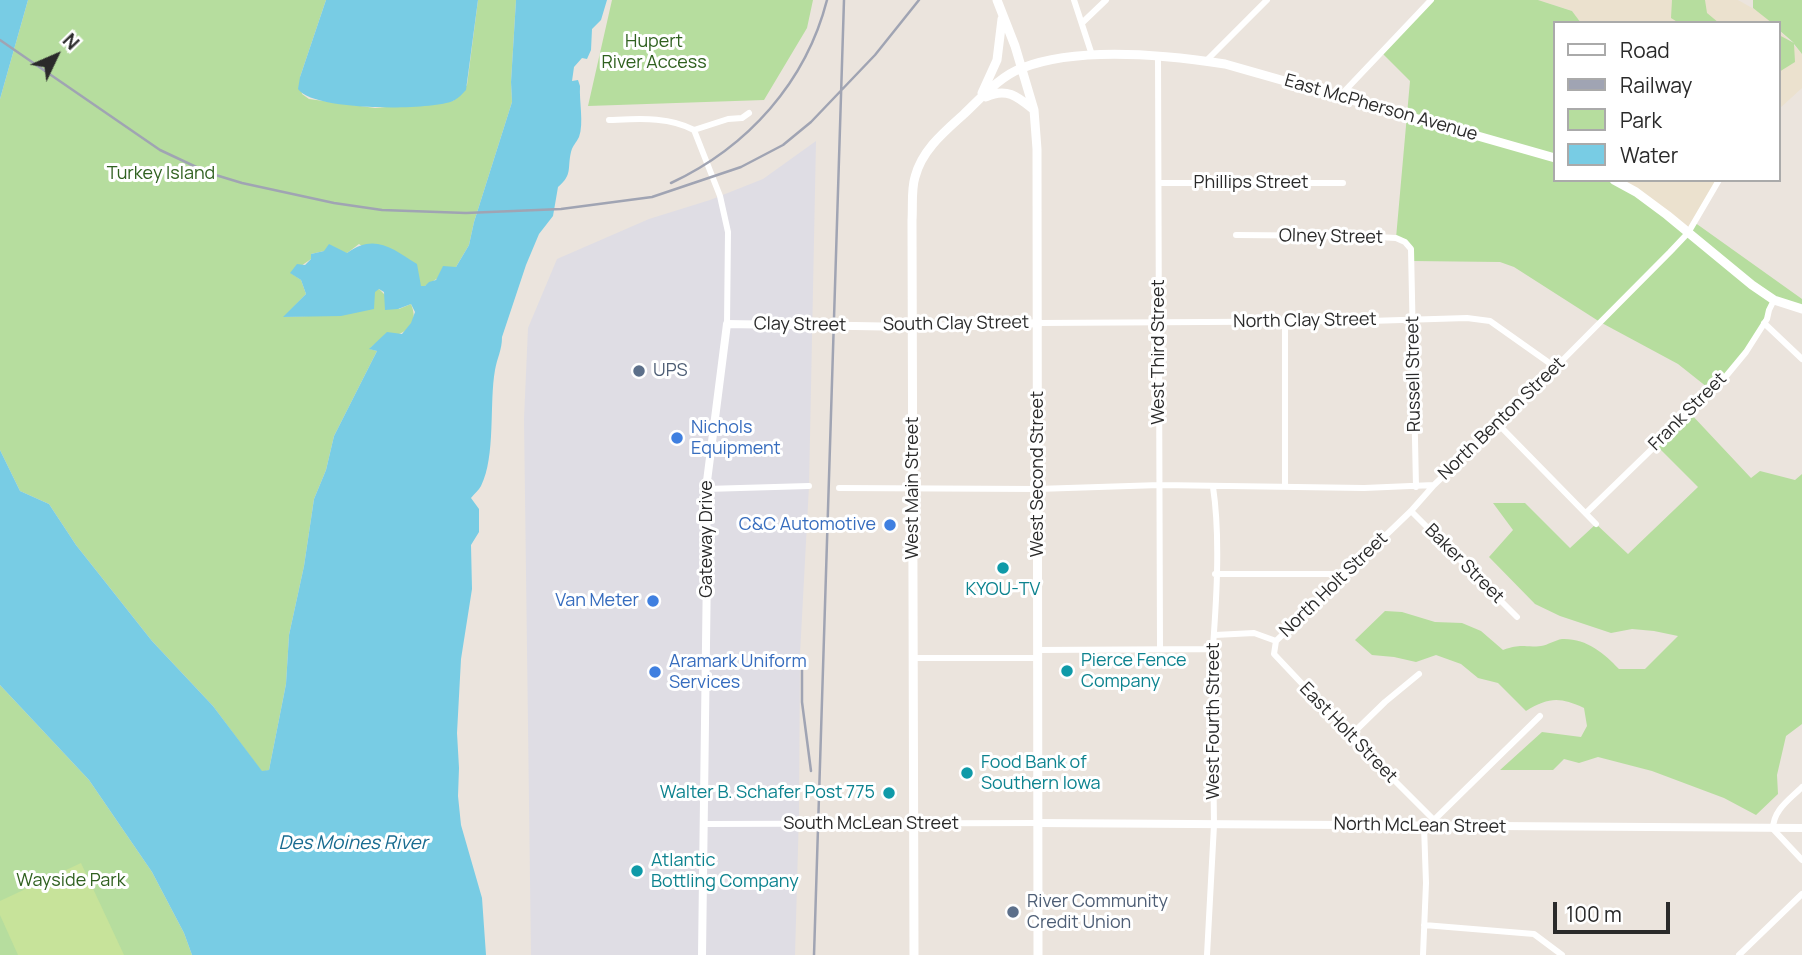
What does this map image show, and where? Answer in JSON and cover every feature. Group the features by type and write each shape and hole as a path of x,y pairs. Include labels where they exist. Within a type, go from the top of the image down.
{"main road":[{"name":"West Second Street","path":"997,0 1034,110 1038,180 1038,955"},
{"path":"978,100 997,60 1002,15"},
{"name":"East McPherson Avenue","path":"1021,68 1092,55 1158,56 1225,64 1554,158"},
{"name":"West Main Street","path":"914,955 914,177 924,155 938,137 992,88 1021,68"},
{"path":"978,100 1004,92 1013,94 1034,110"},
{"path":"1618,182 1636,192 1752,285 1774,300 1802,309"}],"street":[{"path":"1074,0 1092,55"},
{"path":"1082,23 1106,0"},
{"path":"1206,61 1267,0"},
{"path":"1339,97 1431,0"},
{"name":"West Third Street","path":"1158,56 1160,648"},
{"path":"609,121 664,121 685,125 694,130 728,119 742,118 748,113"},
{"name":"Gateway Drive","path":"694,130 720,196 728,233 726,324 706,489 702,955"},
{"name":"North Benton Street","path":"839,488 1434,485 1688,233 1718,182"},
{"name":"Phillips Street","path":"1159,183 1343,183"},
{"name":"Olney Street","path":"1236,235 1396,238 1411,249 1412,261"},
{"name":"Russell Street","path":"1412,261 1416,486"},
{"name":"Frank Street","path":"1586,513 1722,381 1765,323 1774,300"},
{"name":"North Clay Street","path":"1039,323 1468,318 1490,321 1555,367"},
{"path":"1285,321 1286,487"},
{"name":"South Clay Street","path":"873,325 997,326 1039,323"},
{"path":"1765,323 1802,359"},
{"name":"Clay Street","path":"726,324 834,327 873,325"},
{"path":"1498,424 1596,524"},
{"name":"North Holt Street","path":"1215,635 1254,633 1276,640 1411,511 1434,485"},
{"path":"706,489 809,486"},
{"name":"West Fourth Street","path":"1207,955 1214,825 1216,504 1213,486"},
{"name":"Baker Street","path":"1411,511 1517,617"},
{"path":"1215,574 1332,574 1343,577"},
{"name":"East Holt Street","path":"1276,640 1274,654 1435,823"},
{"path":"913,658 1160,648 1213,649"},
{"path":"1351,735 1419,674"},
{"path":"1435,823 1540,716"},
{"path":"1802,787 1776,812 1773,820 1773,829 1802,860"},
{"name":"South McLean Street","path":"704,824 1038,823"},
{"name":"North McLean Street","path":"1038,823 1424,826 1435,823 1802,828"},
{"path":"1423,955 1426,883 1424,826"},
{"path":"1739,955 1802,894"},
{"path":"1424,926 1534,934 1562,955"}],"shaded area":[{"path":"1538,0 1738,0 1770,21 1580,21 1572,11"},
{"path":"1781,32 1802,54 1802,88 1781,107"},
{"path":"816,141 809,486 800,654 795,955 531,955 524,419 528,328 557,259 649,219 710,200 763,179"},
{"path":"1617,182 1718,182 1688,233"}],"green space":[{"name":"Turkey Island","path":"28,0 326,0 300,77 302,94 309,99 375,108 453,101 467,85 478,0 516,0 512,102 469,245 456,267 425,286 420,286 359,244 347,253 324,251 311,254 311,259 291,273 301,280 306,294 284,317 309,316 379,289 399,309 411,304 414,315 412,324 407,329 370,349 377,351 334,436 326,470 314,499 304,566 289,635 286,684 269,770 262,772 213,706 152,641 76,545 49,504 20,491 0,450 0,99"},
{"name":"Hupert River Access","path":"612,0 813,0 807,28 764,100 588,106"},
{"path":"1431,0 1538,0 1572,11 1580,21 1554,21 1554,182 1617,182 1687,232 1694,222 1802,299 1802,309 1774,300 1746,352 1712,391 1678,364 1600,322 1514,267 1500,262 1412,261 1411,249 1396,238 1410,81 1382,53"},
{"path":"1672,0 1705,0 1707,13 1717,21 1676,21 1671,18"},
{"path":"1753,0 1802,0 1802,54 1794,44 1795,62 1781,71 1781,36 1794,43 1781,32 1781,21 1769,21 1753,8"},
{"path":"1690,413 1751,478 1760,471 1795,480 1802,474 1802,724 1786,736 1777,775 1778,794 1756,815 1724,798 1652,771 1598,757 1579,763 1564,759 1553,770 1500,770 1542,732 1581,737 1587,726 1584,708 1555,700 1541,703 1526,711 1498,683 1478,678 1461,664 1436,655 1416,662 1372,655 1355,640 1385,611 1402,612 1435,622 1462,623 1481,631 1503,650 1519,646 1541,646 1571,639 1594,648 1619,669 1645,669 1678,636 1632,629 1611,633 1560,616 1535,604 1489,557 1513,530 1493,503 1525,503 1570,548 1596,524 1628,554 1698,487 1656,445"},
{"name":"Wayside Park","path":"0,685 89,780 152,872 184,933 192,955 0,955"},
{"path":"81,863 124,955 18,955 0,915 0,901"}],"water":[{"path":"0,0 28,0 0,99"},
{"path":"326,0 478,0 466,90 453,101 397,107 347,105 308,96 298,89 300,77"},
{"name":"Des Moines River","path":"516,0 607,0 601,20 592,29 591,50 587,59 582,58 574,67 572,81 578,80 580,86 579,137 571,152 568,175 558,187 553,216 539,234 502,337 493,383 489,460 481,486 471,498 479,509 479,532 471,545 472,589 461,659 457,733 458,796 461,825 482,898 486,955 192,955 184,933 152,872 89,780 0,685 0,450 20,491 49,504 76,545 152,641 213,706 262,771 269,770 286,684 289,635 304,566 314,499 326,470 334,436 377,351 369,349 387,332 402,334 411,323 415,312 411,304 385,310 384,292 379,289 375,292 374,309 341,316 283,317 306,294 301,280 290,273 297,264 305,265 311,259 311,254 324,251 329,244 347,253 357,247 374,243 391,248 417,264 421,286 436,280 443,266 456,267 469,245 512,102"}],"railway":[{"path":"671,183 725,151 770,109 805,58 827,0"},
{"path":"814,955 844,0"},
{"path":"0,40 160,150 209,173 242,183 334,203 382,210 466,213 561,209 652,197 741,167 783,145 811,122 875,55 919,0"},
{"path":"802,656 802,702 811,771"}],"place":[{"name":"UPS","path":"639,371"},
{"name":"Nichols Equipment","path":"677,438"},
{"name":"C&C Automotive","path":"890,525"},
{"name":"KYOU-TV","path":"1003,568"},
{"name":"Van Meter","path":"653,601"},
{"name":"Pierce Fence Company","path":"1067,671"},
{"name":"Aramark Uniform Services","path":"655,672"},
{"name":"Food Bank of Southern Iowa","path":"967,773"},
{"name":"Walter B. Schafer Post 775","path":"889,793"},
{"name":"Atlantic Bottling Company","path":"637,871"},
{"name":"River Community Credit Union","path":"1013,912"}]}
